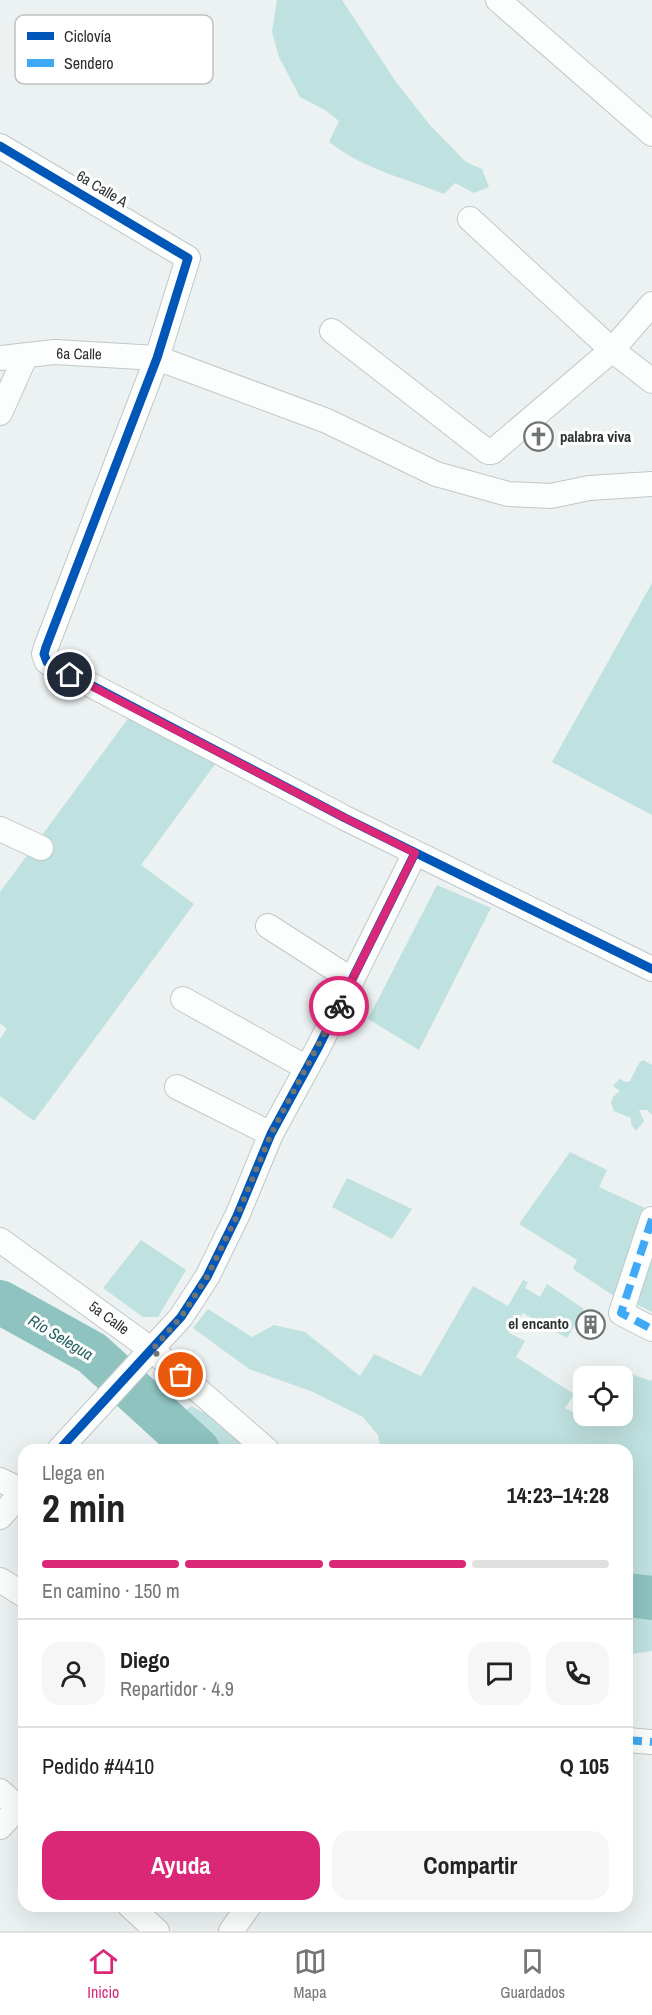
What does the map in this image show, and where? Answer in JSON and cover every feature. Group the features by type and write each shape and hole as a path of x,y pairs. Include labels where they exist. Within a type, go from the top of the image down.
{"street":[{"path":"512,5 652,134"},
{"name":"6a Calle A","path":"0,146 188,258 157,358"},
{"path":"470,219 612,351 652,381"},
{"path":"332,331 488,452 492,452 496,451 612,351 652,304"},
{"name":"6a Calle","path":"0,358 55,352 157,358 327,420 436,474 507,494 551,496 589,488 652,484"},
{"path":"0,413 26,355"},
{"path":"157,358 46,647 45,659 49,664 334,813 652,969"},
{"path":"0,829 41,848"},
{"path":"65,1444 181,1317 207,1277 237,1216 271,1134 307,1068 415,853"},
{"path":"268,926 352,980"},
{"path":"183,999 307,1068"},
{"path":"177,1087 271,1134"},
{"path":"652,1219 621,1313 652,1329"},
{"name":"5a Calle","path":"0,1240 152,1350 260,1444"},
{"path":"0,1480 18,1489"},
{"path":"0,1517 18,1497"},
{"path":"0,1580 18,1591"},
{"path":"633,1740 652,1742"},
{"path":"0,1791 18,1807"},
{"path":"0,1827 18,1812"},
{"path":"136,1912 157,1931"},
{"path":"231,1931 245,1912"}],"shaded area":[{"path":"277,0 342,0 396,82 429,124 466,162 482,169 489,187 474,193 455,183 444,194 370,166 329,142 339,121 325,110 300,97 279,57 272,32"},
{"path":"652,583 652,815 552,762"},
{"path":"138,705 216,763 141,865 194,904 34,1121 0,1096 0,1039 7,1029 0,1023 0,892"},
{"path":"437,885 491,908 419,1050 368,1019"},
{"path":"643,1060 652,1065 652,1115 647,1110 639,1110 644,1121 636,1131 631,1124 631,1118 614,1111 611,1103 613,1097 620,1091 613,1086 619,1079 630,1081 639,1063"},
{"path":"570,1152 607,1170 599,1187 645,1208 620,1300 573,1269 577,1260 519,1224"},
{"path":"347,1178 412,1209 392,1239 332,1207"},
{"path":"141,1240 186,1270 158,1317 143,1317 103,1288"},
{"path":"652,1258 652,1312 634,1303"},
{"path":"523,1280 528,1282 525,1288 540,1297 547,1284 584,1309 567,1338 523,1313 509,1333 525,1341 516,1357 573,1393 565,1408 573,1412 573,1426 633,1426 633,1375 651,1381 652,1379 652,1651 633,1654 633,1444 380,1444 378,1435 363,1417 313,1392 249,1369 193,1328 208,1309 252,1337 274,1325 305,1332 360,1376 374,1354 421,1376 473,1286 508,1306"},
{"path":"191,1406 214,1418 243,1444 169,1444 168,1439 183,1412"}],"waterway":[{"name":"Río Selegua","path":"0,1302 92,1353 191,1444"},
{"name":"Río Selegua","path":"633,1596 652,1598"}],"marked path":[{"path":"652,1219 621,1313 652,1329"},
{"path":"633,1740 652,1742"}],"cycle path":[{"path":"0,146 188,258 157,358 46,647 44,654 47,662 345,818 652,969"},
{"path":"65,1444 181,1317 207,1277 237,1216 271,1134 319,1046 415,853"}],"way so far":[{"path":"181,1375 152,1350 181,1317 207,1277 237,1216 271,1134 339,1006"}],"place":[{"name":"palabra viva","path":"539,437"},
{"name":"el encanto","path":"590,1324"}],"route":[{"path":"70,675 415,853 339,1006"}]}
